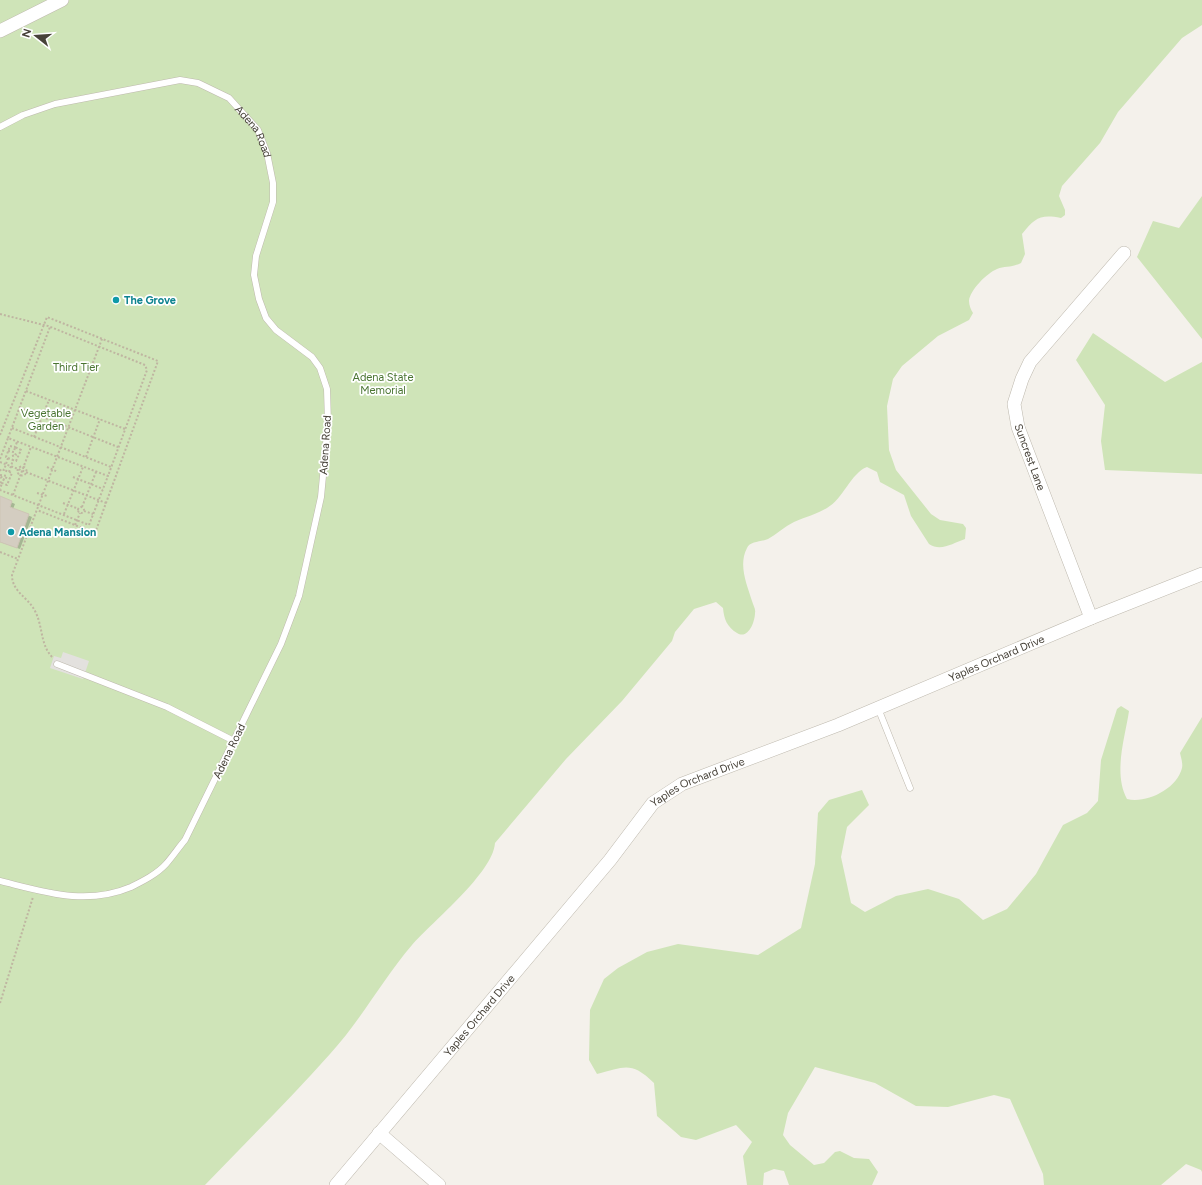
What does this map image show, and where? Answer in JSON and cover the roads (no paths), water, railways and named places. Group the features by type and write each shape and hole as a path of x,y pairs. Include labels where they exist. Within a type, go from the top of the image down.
{"street":[{"path":"0,31 62,0"},
{"name":"Suncrest Lane","path":"1090,618 1018,427 1014,404 1022,379 1030,362 1124,253"},
{"name":"Yaples Orchard Drive","path":"336,1185 610,860 653,803 682,784 878,708 1090,618 1202,574"},
{"path":"379,1133 439,1185"}],"lane":[{"name":"Adena Road","path":"0,127 23,114 56,104 180,80 198,83 229,98 258,130 267,153 273,183 273,202 256,256 254,275 259,299 266,318 276,330 312,357 320,368 327,389 328,423 321,497 300,596 281,644 185,840 166,864 149,877 116,893 91,898 65,896 0,881"},
{"path":"57,664 167,707 234,741"},
{"path":"878,708 910,788"}],"place":[{"name":"The Grove","path":"116,300"},
{"name":"Adena Mansion","path":"11,532"}],"park label":[{"name":"Third Tier","path":"76,367"},
{"name":"Adena State Memorial","path":"383,383"},
{"name":"Vegetable Garden","path":"46,419"}]}
